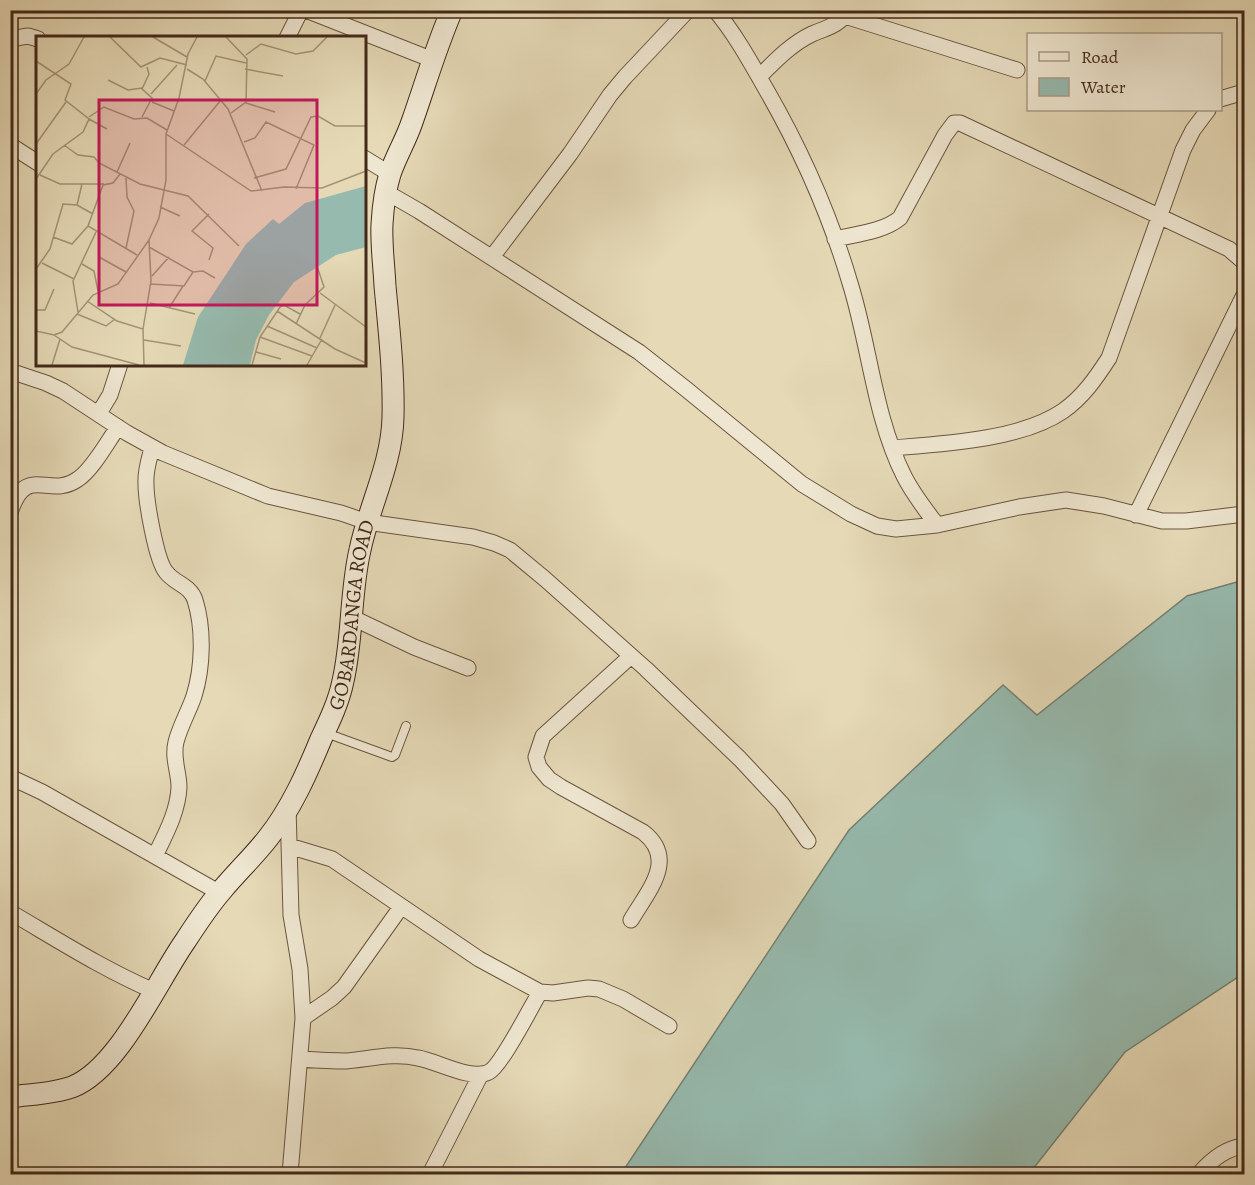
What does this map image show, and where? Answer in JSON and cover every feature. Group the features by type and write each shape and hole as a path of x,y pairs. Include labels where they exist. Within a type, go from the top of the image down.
{"main road":[{"name":"GOBARDANGA ROAD","path":"10,1097 73,1086 87,1078 105,1062 130,1032 185,941 220,893 269,838 288,807 336,706 343,682 357,560 387,462 393,419 382,252 382,224 388,183 412,125 438,42 452,10"}],"street":[{"path":"288,36 304,10 433,60"},
{"path":"492,257 570,154 625,76 688,10"},
{"path":"715,10 759,76 795,140 810,173 850,282 862,325 879,409 892,448 919,502 938,525"},
{"path":"759,76 795,44 837,24 846,13 1017,70"},
{"path":"10,39 28,36 36,38"},
{"path":"1222,99 1245,92"},
{"path":"892,448 949,443 1026,427 1063,411 1093,382 1109,358 1183,150 1197,123 1207,111"},
{"path":"835,239 879,229 893,224 900,218 945,135 954,123 960,123 1230,249 1245,262"},
{"path":"10,145 36,162"},
{"path":"366,160 419,211 639,352 794,478 832,503 877,526 896,529 938,525 1019,507 1066,500 1093,504 1162,521 1245,514"},
{"path":"1136,515 1245,295"},
{"path":"99,413 110,395 119,366"},
{"path":"10,371 46,383 99,413 152,448 268,496 341,513 367,522 473,537 510,550 631,656 765,783 808,841"},
{"path":"10,483 63,485 78,480 118,427"},
{"path":"152,448 147,467 146,484 159,559 166,573 188,588 194,598 200,641 197,685 176,741 177,801 155,856"},
{"path":"10,513 20,491 29,485"},
{"path":"351,617 414,647 468,668"},
{"path":"631,656 543,736 536,757 539,767 561,787 643,832 653,840 659,851 658,871 631,920"},
{"path":"10,777 42,792 220,893"},
{"path":"288,807 291,915 300,969 303,1018 290,1174 295,1174"},
{"path":"289,846 332,859 478,959 540,992 599,989 622,999 669,1026"},
{"path":"303,1018 344,987 401,907"},
{"path":"10,912 77,953 154,991"},
{"path":"300,1059 346,1060 381,1056 411,1056 427,1059 458,1071 481,1074 489,1072 495,1067 540,992"},
{"path":"430,1174 481,1074"},
{"path":"1199,1174 1214,1158 1234,1147 1245,1146"}],"lane":[{"path":"324,733 392,757 395,755 406,726"}],"water":[{"path":"1244,580 1244,973 1125,1052 1029,1174 621,1174 849,830 1003,685 1037,715 1187,596"}]}
